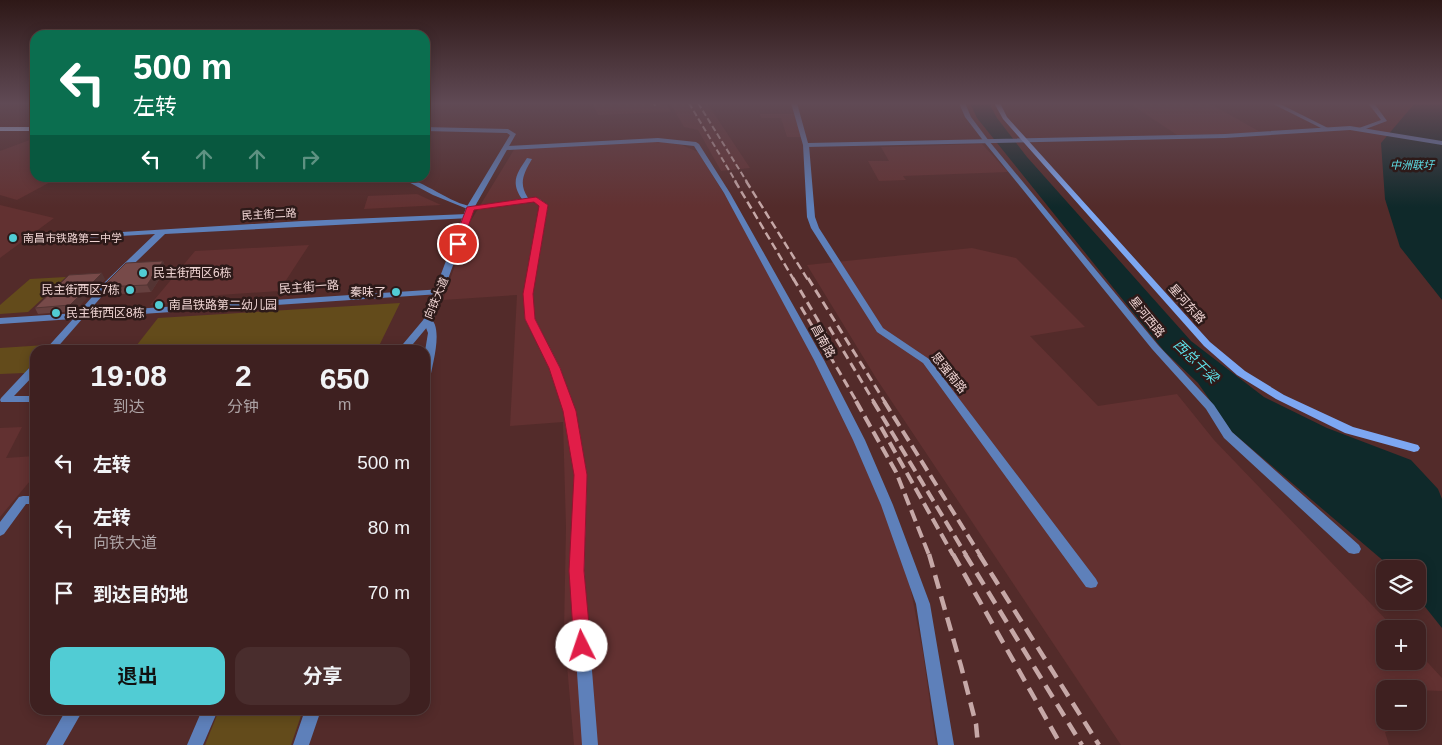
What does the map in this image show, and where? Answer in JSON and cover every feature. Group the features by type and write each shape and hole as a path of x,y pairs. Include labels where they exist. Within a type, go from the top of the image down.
{"main road":[{"name":"星河东路","path":"1019,140 1207,344 1241,373 1280,397 1349,430 1414,448"}],"street":[{"name":"向铁大道","path":"407,345 428,320 469,212 511,138"},
{"name":"思强南路","path":"804,138 811,217 815,228 880,330 926,361 1091,583"},
{"name":"星河西路","path":"989,138 1155,347 1210,407 1228,435 1354,549"},
{"path":"806,145 1134,138"},
{"path":"1411,138 1442,143"},
{"name":"昌南路","path":"506,148 658,140 696,144 727,193 820,360 859,440 887,505 922,604 946,745"},
{"path":"529,159 517,182 518,189 526,200 536,199 544,205 528,294 530,319 555,368 570,411 581,475 577,571 590,745"},
{"path":"412,182 469,212"},
{"name":"民主街二路","path":"73,237 469,212 526,200"},
{"path":"54,345 78,316 163,231"},
{"name":"民主街一路","path":"0,321 440,291"},
{"path":"428,320 433,333 430,350"},
{"path":"30,373 5,400 30,399"},
{"path":"0,531 23,500 30,500"},
{"path":"54,745 72,715"},
{"path":"195,745 208,715"},
{"path":"301,745 311,715"}],"shaded area":[{"path":"702,138 730,138 750,168 721,171"},
{"path":"30,140 30,182 50,182 17,200 0,195 0,151"},
{"path":"657,141 682,145 698,152 733,208 824,370 905,560 923,653 936,745 574,745 564,631 566,527 563,422 510,426 517,295 443,300 470,222 515,148"},
{"path":"982,144 1008,172 903,176 906,180 879,181 868,161 889,161 881,147"},
{"path":"417,194 441,205 364,209 368,196"},
{"name":"南昌市铁路第二中学","path":"0,205 54,218 0,258"},
{"path":"309,245 279,291 175,298 173,303 150,305 195,251"},
{"path":"972,248 1016,258 1085,327 1030,336 1098,406 1177,394 1214,440 1386,620 1376,620 1376,670 1426,670 1426,661 1442,678 1442,691 1426,690 1426,680 1376,680 1376,730 1393,730 1385,732 1389,745 1121,745 876,378 807,265"},
{"path":"66,277 28,312 0,314 0,305 30,279"},
{"path":"400,303 379,345 137,345 158,318"},
{"path":"30,346 30,366 25,373 0,374 0,348"},
{"path":"22,427 6,458 30,456 30,481 0,517 0,428"},
{"path":"217,715 301,715 291,745 205,745"}],"water":[{"name":"西总干梁","path":"993,138 1012,138 1027,157 1191,341 1264,397 1327,428 1411,460 1438,489 1442,499 1442,628 1426,608 1426,560 1382,560 1232,432 1198,383 1164,351"},
{"name":"中洲联圩","path":"1385,138 1442,138 1442,300 1400,247 1385,199 1381,143"}],"building":[{"path":"163,261 147,285 102,287 126,263"},
{"path":"102,273 70,305 35,308 69,275"}],"railway":[{"path":"710,138 736,182"},
{"path":"720,138 747,182"},
{"path":"735,181 794,280"},
{"path":"746,181 808,280"},
{"path":"793,278 829,339"},
{"path":"808,278 885,402"},
{"path":"801,307 857,402"},
{"path":"829,327 874,402"},
{"path":"856,401 896,472 929,555"},
{"path":"873,401 966,555"},
{"path":"884,401 980,555"},
{"path":"881,427 953,555"},
{"path":"929,554 976,724 978,745"},
{"path":"953,554 1061,745"},
{"path":"965,554 1082,745"},
{"path":"979,554 1099,745"}],"place":[{"name":"南昌市铁路第二中学","path":"13,238"},
{"name":"民主街西区6栋","path":"143,273"},
{"name":"民主街西区7栋","path":"130,290"},
{"name":"秦味了","path":"396,292"},
{"name":"南昌铁路第二幼儿园","path":"159,305"},
{"name":"民主街西区8栋","path":"56,313"}],"route":[{"path":"458,244 470,208 536,199 544,205 534,249 528,294 530,319 555,368 570,411 581,475 577,571 582,646"}]}
